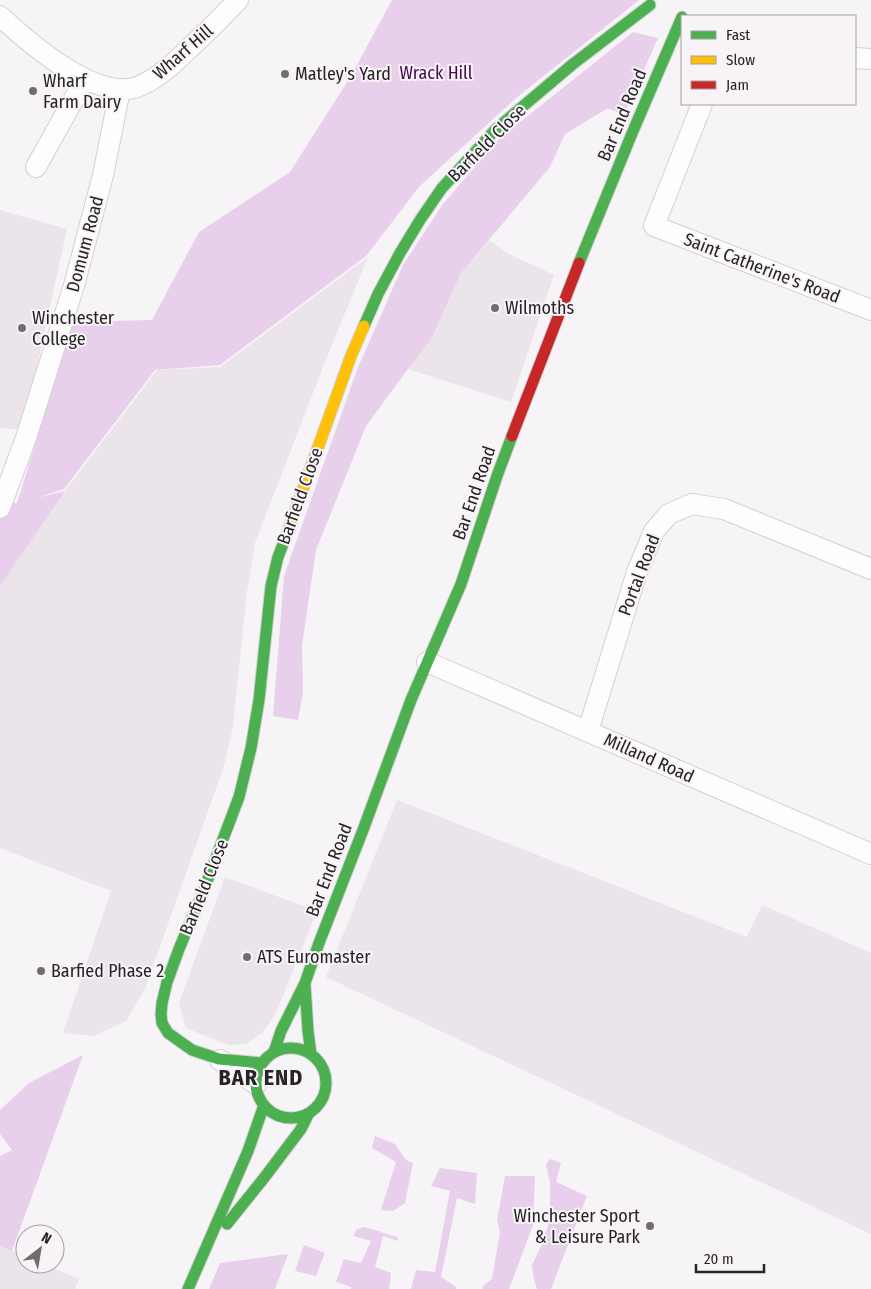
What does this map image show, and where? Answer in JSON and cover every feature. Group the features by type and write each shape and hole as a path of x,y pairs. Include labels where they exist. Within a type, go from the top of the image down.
{"main road":[{"name":"Barfield Close","path":"262,1063 219,1059 192,1050 168,1033 162,1022 162,1003 173,965 239,797 251,748 259,700 270,586 278,558 351,356 378,294 400,253 442,188 496,129 573,64 650,5"},
{"name":"Bar End Road","path":"274,1052 281,1031 305,984 411,700 463,577 497,476 571,283 633,131 681,21"},
{"name":"Bar End Road","path":"305,984 311,1054"},
{"path":"293,1048 311,1054 318,1060 323,1069 326,1084 323,1098 315,1109 309,1113 300,1117 280,1116 271,1112 258,1095 257,1073 262,1063 274,1052 293,1048"},
{"path":"188,1289 248,1151 264,1105"},
{"path":"208,1246 264,1178 301,1129 309,1113"}],"street":[{"name":"Wharf Hill","path":"120,90 136,88 164,73 238,0"},
{"path":"0,16 40,49 85,79 102,86 120,90"},
{"path":"856,58 871,58"},
{"path":"36,167 85,79"},
{"name":"Domum Road","path":"0,508 26,438 75,282 103,175 120,90"},
{"name":"Saint Catherine's Road","path":"702,105 654,226 871,310"},
{"name":"Portal Road","path":"588,731 637,572 654,531 669,514 692,504 724,509 871,569"},
{"name":"Milland Road","path":"427,662 871,854"},
{"name":"Barfield Close","path":"219,1059 256,1084"}],"shaded area":[{"name":"Winchester College","path":"0,210 67,229 23,430 0,428"},
{"name":"Wilmoths","path":"489,240 509,254 554,275 511,402 408,369 431,340 461,273"},
{"path":"368,257 255,543 247,591 233,726 224,766 145,989 126,1021 94,1036 63,1033 111,891 0,848 0,586 65,491 157,370 220,367"},
{"path":"397,800 747,937 762,905 871,953 871,1234 326,977"},
{"name":"ATS Euromaster","path":"225,877 317,911 276,1013 263,1032 246,1044 228,1045 186,1028 179,1003"},
{"path":"0,1246 15,1252 15,1274 65,1273 79,1279 75,1289 0,1289"}],"green space":[{"name":"Wrack Hill","path":"392,0 639,0 516,98 419,187 366,256 220,365 155,370 64,489 36,498 65,491 0,586 0,508 2,504 17,503 73,322 152,320 199,232 290,172 351,76"},
{"path":"633,32 658,38 624,115 608,108 565,134 550,167 461,273 431,340 366,426 316,550 302,645 303,692 298,720 273,716 284,576 357,370 403,265 443,204 499,139"},
{"path":"83,1055 22,1224 15,1224 15,1243 12,1251 0,1246 0,1156 12,1150 0,1134 0,1110 29,1083"},
{"path":"375,1136 395,1144 406,1160 413,1163 405,1203 393,1211 381,1210 396,1162 372,1148"},
{"path":"551,1159 561,1163 556,1182 587,1196 551,1289 537,1289 532,1265 548,1226 550,1182 546,1165"},
{"path":"440,1168 477,1173 475,1204 457,1198 441,1277 456,1287 456,1289 411,1289 416,1270 435,1272 450,1191 431,1186"},
{"path":"505,1176 535,1176 533,1225 509,1289 483,1289 483,1286 492,1279 500,1232 497,1220"},
{"path":"365,1227 397,1237 398,1241 383,1236 375,1267 391,1273 389,1289 351,1289 351,1287 336,1282 344,1259 361,1263 371,1241 353,1236 357,1229"},
{"path":"304,1245 325,1253 316,1276 295,1271"},
{"path":"288,1254 275,1289 209,1289 220,1263"}],"traffic: fast":[{"path":"364,326 378,294 400,253 442,188 496,129 573,64 650,5"},
{"path":"579,263 681,19"},
{"path":"274,1052 281,1031 305,983 411,700 461,584 512,436"},
{"path":"262,1063 219,1059 192,1050 168,1033 162,1023 161,1014 167,982 239,797 251,748 259,700 271,586 278,557 285,539"},
{"path":"305,985 311,1054"},
{"path":"291,1048 304,1051 316,1058 323,1070 326,1083 323,1096 316,1108 304,1115 291,1118 278,1115 266,1108 259,1096 256,1083 259,1070 266,1058 278,1051 291,1048"},
{"path":"188,1289 248,1151 264,1105"},
{"path":"227,1224 301,1129 309,1113"}],"traffic: slow":[{"path":"285,539 351,356 364,326"}],"traffic: jam":[{"path":"512,436 579,263"}],"place":[{"name":"Matley's Yard","path":"285,74"},
{"name":"Wharf Farm Dairy","path":"33,91"},
{"name":"Wilmoths","path":"495,308"},
{"name":"Winchester College","path":"22,328"},
{"name":"ATS Euromaster","path":"247,957"},
{"name":"Barfied Phase 2","path":"41,971"},
{"name":"Winchester Sport & Leisure Park","path":"650,1226"}],"district":[{"name":"BAR END","path":"261,1077"}]}
